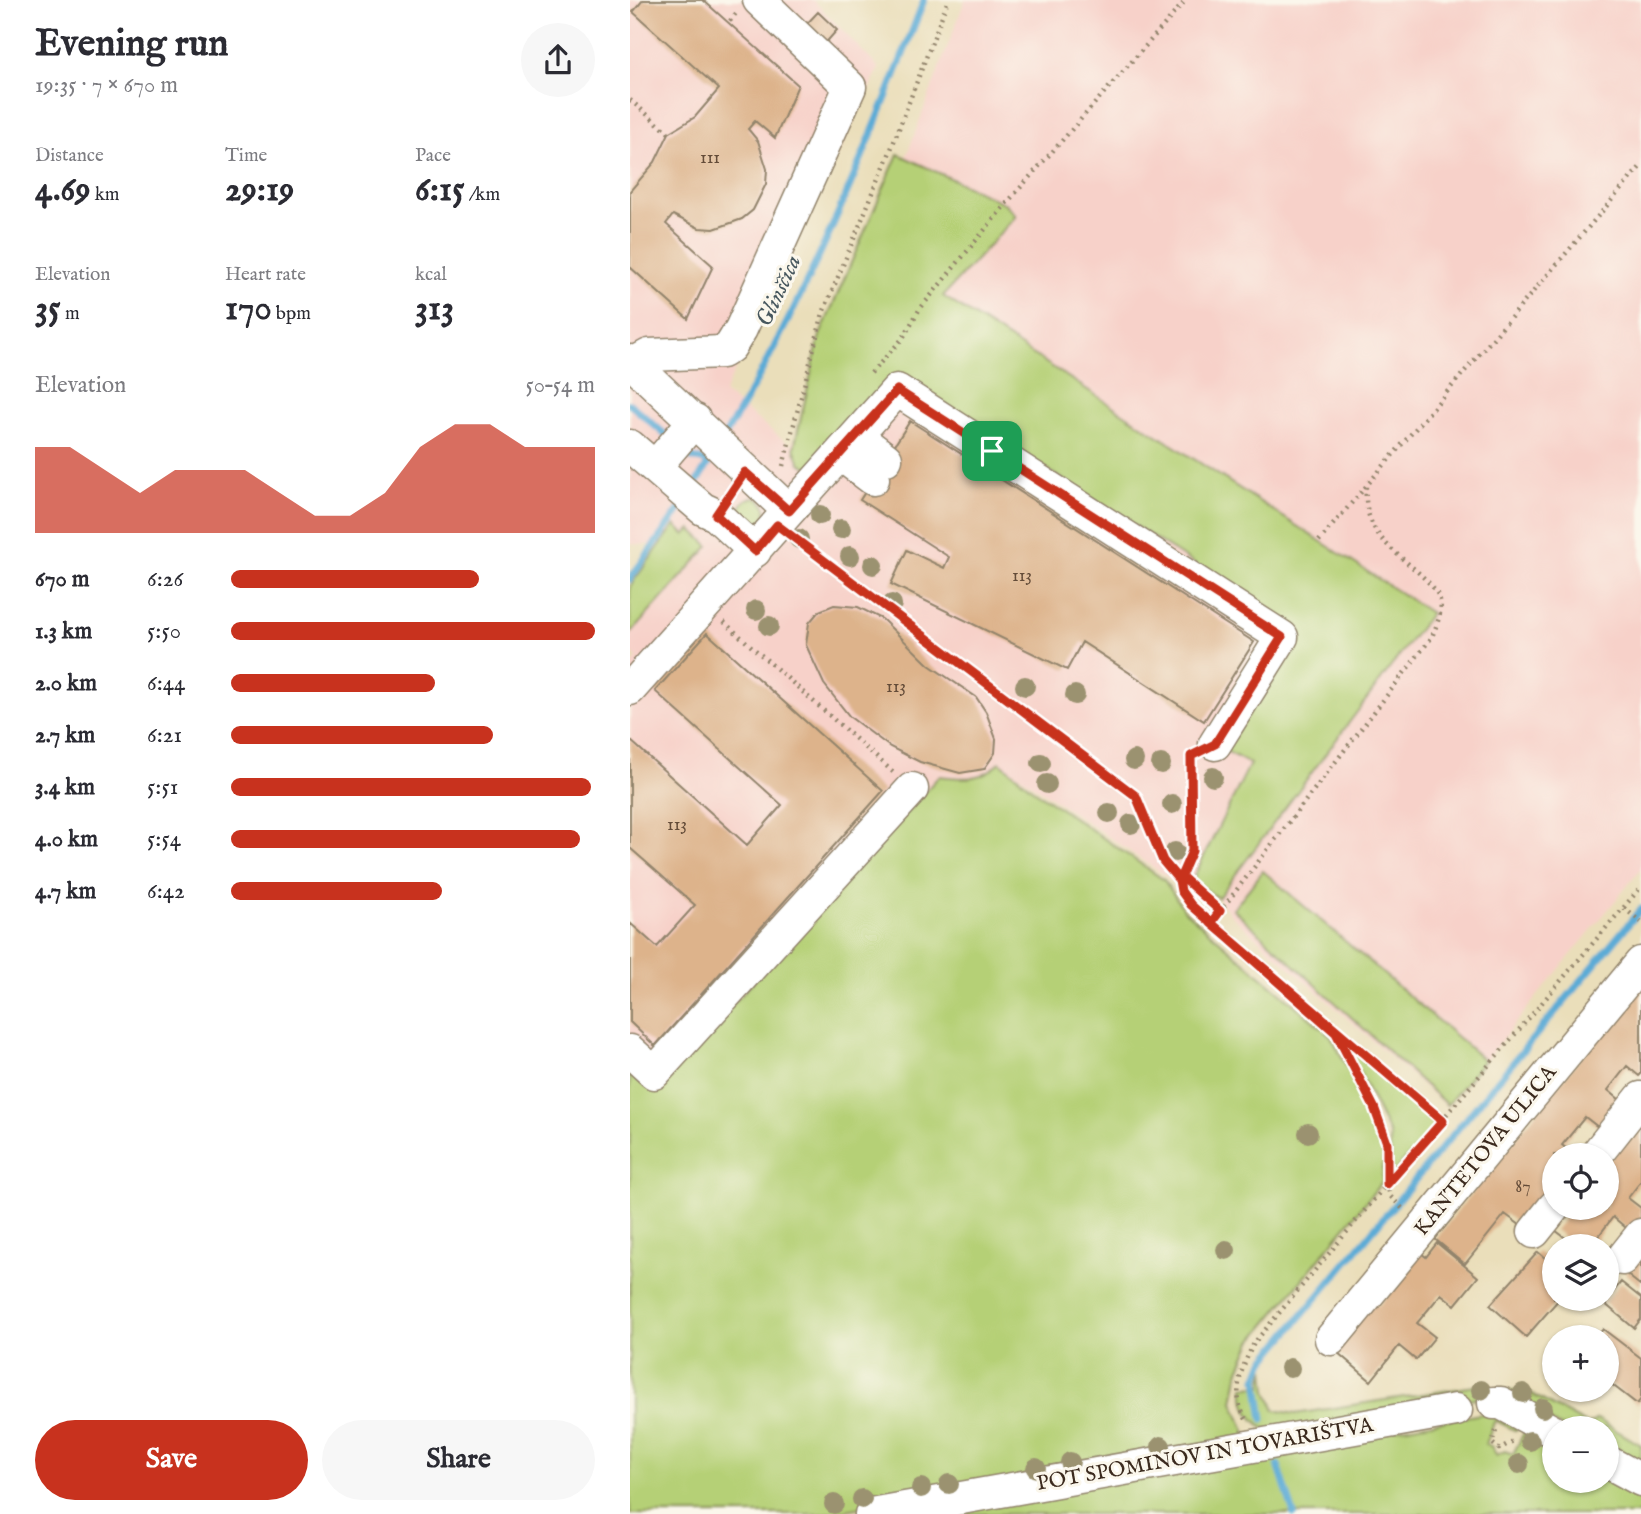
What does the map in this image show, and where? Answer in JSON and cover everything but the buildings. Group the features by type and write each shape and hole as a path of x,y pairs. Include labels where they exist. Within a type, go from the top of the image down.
{"street":[{"path":"759,0 850,87 741,328 730,346 722,352 649,355 638,369 736,459 766,476 783,518"},
{"path":"630,689 897,390 1282,637 1215,744"},
{"path":"655,467 695,420"},
{"path":"848,445 879,469"},
{"path":"630,446 703,509 723,521 755,551"},
{"path":"723,521 766,476"},
{"path":"630,1051 654,1073 912,789"},
{"name":"KANTETOVA ULICA","path":"1331,1339 1641,963"},
{"path":"1605,1143 1641,1098"},
{"path":"1534,1232 1544,1220"},
{"path":"1622,1259 1641,1235"},
{"path":"1494,1403 1501,1403 1542,1425"},
{"name":"POT SPOMINOV IN TOVARIŠTVA","path":"871,1514 1456,1410"},
{"path":"1619,1468 1641,1480"}],"path":[{"path":"766,476 782,464 817,331 948,0"},
{"path":"867,378 902,338 919,310 1006,204 1186,0"},
{"path":"630,100 669,133"},
{"path":"1319,541 1641,166"},
{"path":"766,476 795,459"},
{"path":"1211,923 1432,637 1439,618 1440,599 1428,582 1371,526 1365,508 1366,486"},
{"path":"783,518 1136,796 1163,861 1220,911"},
{"path":"705,606 912,789"},
{"path":"1215,744 1191,756 1192,851 1180,878 1181,891 1191,905 1336,1033 1443,1121"},
{"path":"1261,1445 1256,1429 1244,1418 1238,1403 1238,1386 1244,1362 1254,1343 1641,887"},
{"path":"1624,908 1641,922"},
{"path":"1336,1033 1374,1107 1387,1143 1387,1184 1390,1196 1405,1210"}],"shaded area":[{"path":"630,0 813,0 879,68 724,393 790,445 868,355 1300,631 1224,750 1250,764 1186,890 1001,763 990,773 978,778 939,776 654,1091 630,1070 630,667 637,658 630,652 630,634 709,547 630,544"},
{"path":"965,0 1641,0 1641,869 1447,1107 1232,916 1218,898 1430,613 943,296 1016,216 1006,204 906,157"}],"green space":[{"path":"898,154 1006,204 1016,216 943,296 1431,613 1218,898 1192,880 1250,764 1224,750 1299,631 898,374 811,469 800,463 794,448 820,335"},
{"path":"753,498 762,502 766,511 762,520 753,524 744,520 740,511 744,502"},
{"path":"675,525 685,535 691,529 709,546 630,634 630,586"},
{"path":"1000,762 1034,790 1164,880 1185,911 1331,1036 1368,1107 1384,1155 1382,1182 1252,1341 1239,1370 1233,1402 1248,1438 824,1514 630,1514 630,1070 654,1091 939,776 979,776"},
{"path":"1263,871 1484,1060 1447,1105 1233,909"},
{"path":"1347,1047 1431,1116 1434,1123 1432,1131 1392,1174 1389,1133"},
{"path":"1265,1368 1267,1391 1275,1410 1295,1414 1481,1385 1487,1389 1526,1391 1572,1416 1542,1418 1493,1395 1271,1434 1250,1415 1245,1403 1244,1387 1262,1386"},
{"path":"1498,1411 1520,1423 1516,1431 1495,1420 1486,1444 1492,1447 1496,1455 1505,1451 1513,1454 1527,1427 1542,1435 1542,1493 1619,1493 1619,1477 1641,1489 1641,1514 917,1514"},
{"path":"1619,1432 1641,1445 1641,1471 1619,1459"}],"waterway":[{"name":"Glinščica","path":"723,439 808,279 857,168 924,0"},
{"path":"630,404 669,438"},
{"path":"680,449 689,457 709,462"},
{"name":"Glinščica","path":"692,490 715,452"},
{"name":"Glinščica","path":"630,579 684,503"},
{"path":"1263,1419 1257,1379 1264,1361 1641,909"},
{"path":"1278,1465 1294,1514"}],"route":[{"path":"992,451 897,390 789,511 745,472 716,515 755,551 777,525 1136,796 1163,861 1179,880 1181,891 1191,905 1336,1033 1374,1107 1387,1143 1390,1159 1387,1184 1443,1121 1336,1033 1211,923 1220,911 1181,876 1192,851 1191,756 1215,744 1282,637 992,451"}]}
